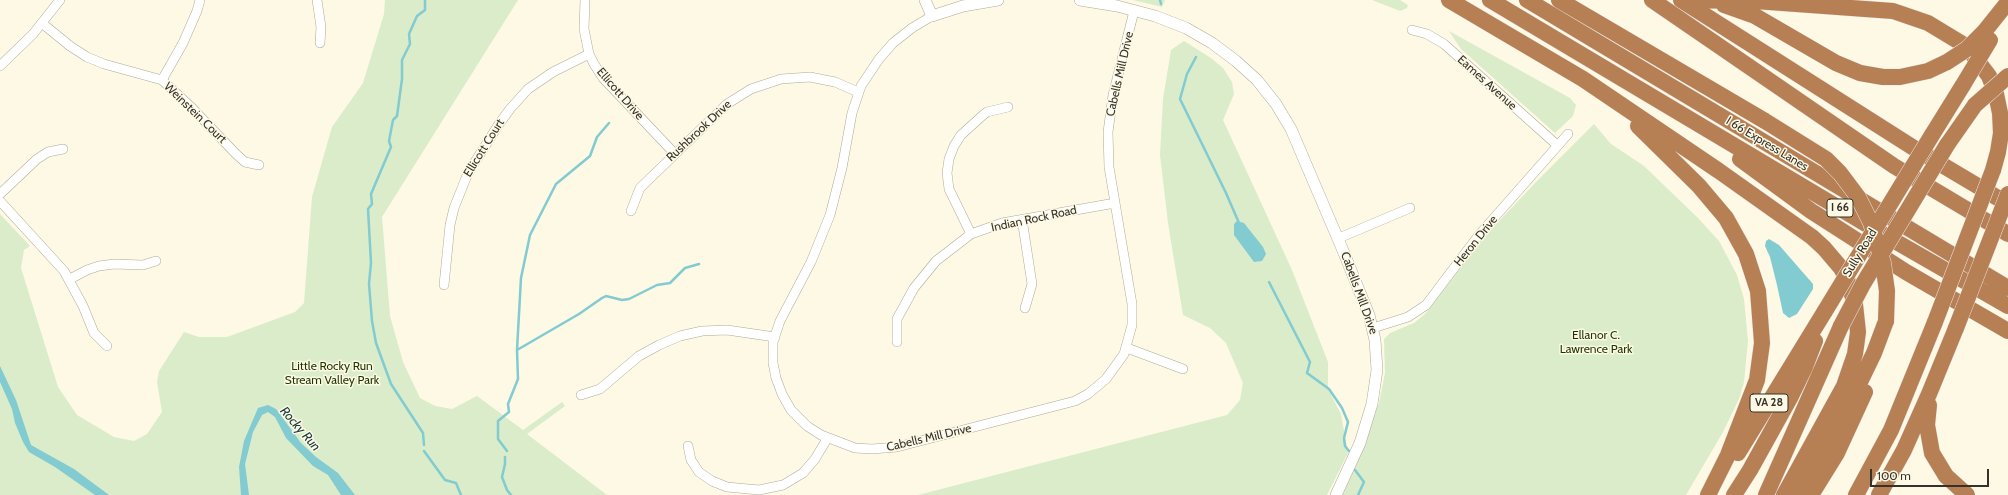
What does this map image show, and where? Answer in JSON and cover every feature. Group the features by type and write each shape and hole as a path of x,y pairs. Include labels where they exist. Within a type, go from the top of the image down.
{"highway":[{"path":"1449,0 1570,71 1719,171 1799,227 1824,248 1841,268 1854,298 1858,321 1858,342 1852,367 1844,386 1784,495"},
{"name":"I 66","path":"1490,0 2008,306"},
{"path":"1511,0 1619,64 1696,101"},
{"name":"I 66 Express Lanes","path":"1527,0 2008,288"},
{"path":"1559,0 1765,122 1826,160 1840,173 1858,197 1870,223 1883,263 1887,291 1886,321 1876,359 1859,406 1837,453 1811,495"},
{"path":"1652,0 1894,166 2008,234"},
{"path":"1681,0 1917,150 2008,204"},
{"path":"1689,0 1736,4 1894,11 1928,23 1966,46"},
{"path":"1880,0 1925,16 1948,30 1966,46 1988,76 1999,107 2001,133 1993,170"},
{"path":"1736,4 1836,63 1860,73 1883,77 1900,77 1928,71 1947,62 1987,36 2008,2"},
{"name":"Sully Road","path":"1710,495 1825,311 1963,85 1987,36 2008,12"},
{"path":"1570,71 1581,83 1633,121 1715,204 1734,230 1751,267 1760,303 1762,325 1760,361 1757,380 1741,424 1710,495"},
{"path":"1766,495 1841,326 1870,272 1947,145 1975,105 2008,76"},
{"path":"1673,109 1811,211 1906,272 2008,331"},
{"path":"1856,495 1891,430 1935,322 2008,133"},
{"path":"1879,495 1904,450 1934,382 2008,194"},
{"path":"1734,495 1750,470 1802,373 1825,311"},
{"path":"1795,495 1859,384 1874,353 1886,321"},
{"path":"1934,382 1927,425 1932,453 1946,476 1967,495"},
{"path":"1739,495 1791,423 1814,384"}],"street":[{"path":"0,66 43,24 60,0"},
{"path":"162,80 183,43 197,12 200,0"},
{"path":"316,0 321,27 320,43"},
{"name":"Ellicott Drive","path":"586,0 584,29 589,54 603,78 675,154"},
{"path":"925,0 932,16"},
{"name":"Cabells Mill Drive","path":"998,0 963,6 932,16 912,28 893,43 872,68 858,92 830,215 811,262 780,321 775,337 773,362 776,378 782,394 796,415 807,426 827,439 863,449 889,448 1075,400 1088,394 1106,378 1127,348 1132,325 1132,304 1115,203 1108,149 1110,114 1113,95 1134,11"},
{"name":"Cabells Mill Drive","path":"1080,0 1117,6 1155,16 1200,35 1225,52 1257,80 1276,104 1291,129 1339,238 1373,328 1377,370 1374,398 1360,443 1336,495"},
{"name":"Weinstein Court","path":"43,24 70,46 87,57 104,64 162,80 245,162 259,165"},
{"name":"Eames Avenue","path":"1412,30 1433,36 1444,44 1557,146"},
{"name":"Ellicott Court","path":"444,284 450,225 454,208 468,173 499,124 528,89 545,77 589,54"},
{"name":"Rushbrook Drive","path":"631,211 640,188 727,104 751,89 766,82 781,79 810,77 835,82 858,92"},
{"path":"971,234 949,189 947,173 949,159 954,146 961,136 982,116 987,112 1008,107"},
{"name":"Heron Drive","path":"1373,328 1408,317 1426,305 1470,247 1568,134"},
{"path":"0,194 37,159 48,152 63,149"},
{"path":"0,202 51,256 70,279 94,333 106,346"},
{"name":"Indian Rock Road","path":"897,342 897,319 914,288 936,261 971,234 1002,223 1115,203"},
{"path":"1339,238 1410,208"},
{"path":"1022,219 1032,284 1025,308"},
{"path":"70,279 87,270 99,266 114,264 143,265 156,261"},
{"path":"581,395 600,388 639,356 680,336 702,331 727,330 775,337"},
{"path":"1127,348 1183,369"},
{"path":"688,446 691,460 699,472 712,481 728,487 760,490 783,485 803,473 815,459 827,439"}],"green space":[{"name":"Little Rocky Run Stream Valley Park","path":"385,0 518,0 382,217 390,316 403,362 420,398 435,406 452,409 477,396 523,430 562,402 565,406 527,434 607,495 0,495 0,214 30,246 24,250 21,268 58,387 77,415 114,437 134,441 147,434 162,412 157,382 159,371 184,332 199,337 227,337 295,312 304,303 312,197 332,127 363,83 384,14"},
{"path":"1133,0 1165,0 1162,7"},
{"path":"1372,0 1400,0 1408,5 1407,8 1400,11"},
{"path":"1449,31 1570,98 1576,105 1573,116 1555,133 1461,49"},
{"path":"1184,41 1211,58 1223,68 1232,82 1234,94 1223,120 1292,270 1328,362 1328,389 1341,414 1348,453 1327,495 918,495 1227,415 1240,400 1243,383 1226,343 1210,328 1183,315 1168,223 1160,155 1163,99 1171,50"},
{"name":"Ellanor C. Lawrence Park","path":"1594,124 1611,144 1644,166 1698,218 1719,241 1737,275 1744,299 1748,341 1744,382 1739,399 1723,432 1686,495 1340,495 1360,455 1379,403 1385,373 1384,339 1390,333 1414,323 1425,314 1486,235"}],"water":[{"path":"1237,221 1244,223 1263,247 1266,254 1262,261 1254,262 1234,235 1234,224"},
{"path":"1769,239 1779,245 1813,284 1813,289 1797,314 1789,318 1783,313 1770,257 1765,246 1766,241"},
{"path":"0,366 16,400 31,445 74,469 109,495 95,495 55,467 29,452 15,423 12,409 0,382"},
{"path":"268,405 276,409 301,443 316,457 338,473 355,495 341,495 328,475 313,466 286,438 275,417 268,412 262,415 253,432 245,464 249,495 241,495 239,467 244,441 258,408"}],"waterway":[{"path":"424,445 423,433 391,384 376,343 372,321 369,284 371,263 368,209 372,204 371,194 391,147 389,141 393,120 397,116 402,79 402,60 410,44 409,34 417,16 425,10 425,0"},
{"path":"1160,0 1161,4"},
{"path":"1196,57 1187,74 1180,99 1239,223"},
{"path":"507,451 498,439 498,421 509,412 508,404 518,379 517,350 521,278 530,235 556,184 590,156 597,137 609,123"},
{"path":"517,350 579,314 606,296 622,300 629,299 657,285 670,283 685,268 699,264"},
{"path":"1269,282 1310,362 1307,373 1329,389 1342,408 1348,422 1344,438 1345,446 1349,451"},
{"path":"424,451 445,480 456,483 461,495"},
{"path":"505,457 502,477 507,490 511,495"},
{"path":"1355,470 1364,482 1358,495"}],"water label":[{"name":"Rocky Run","path":"300,429"}]}
